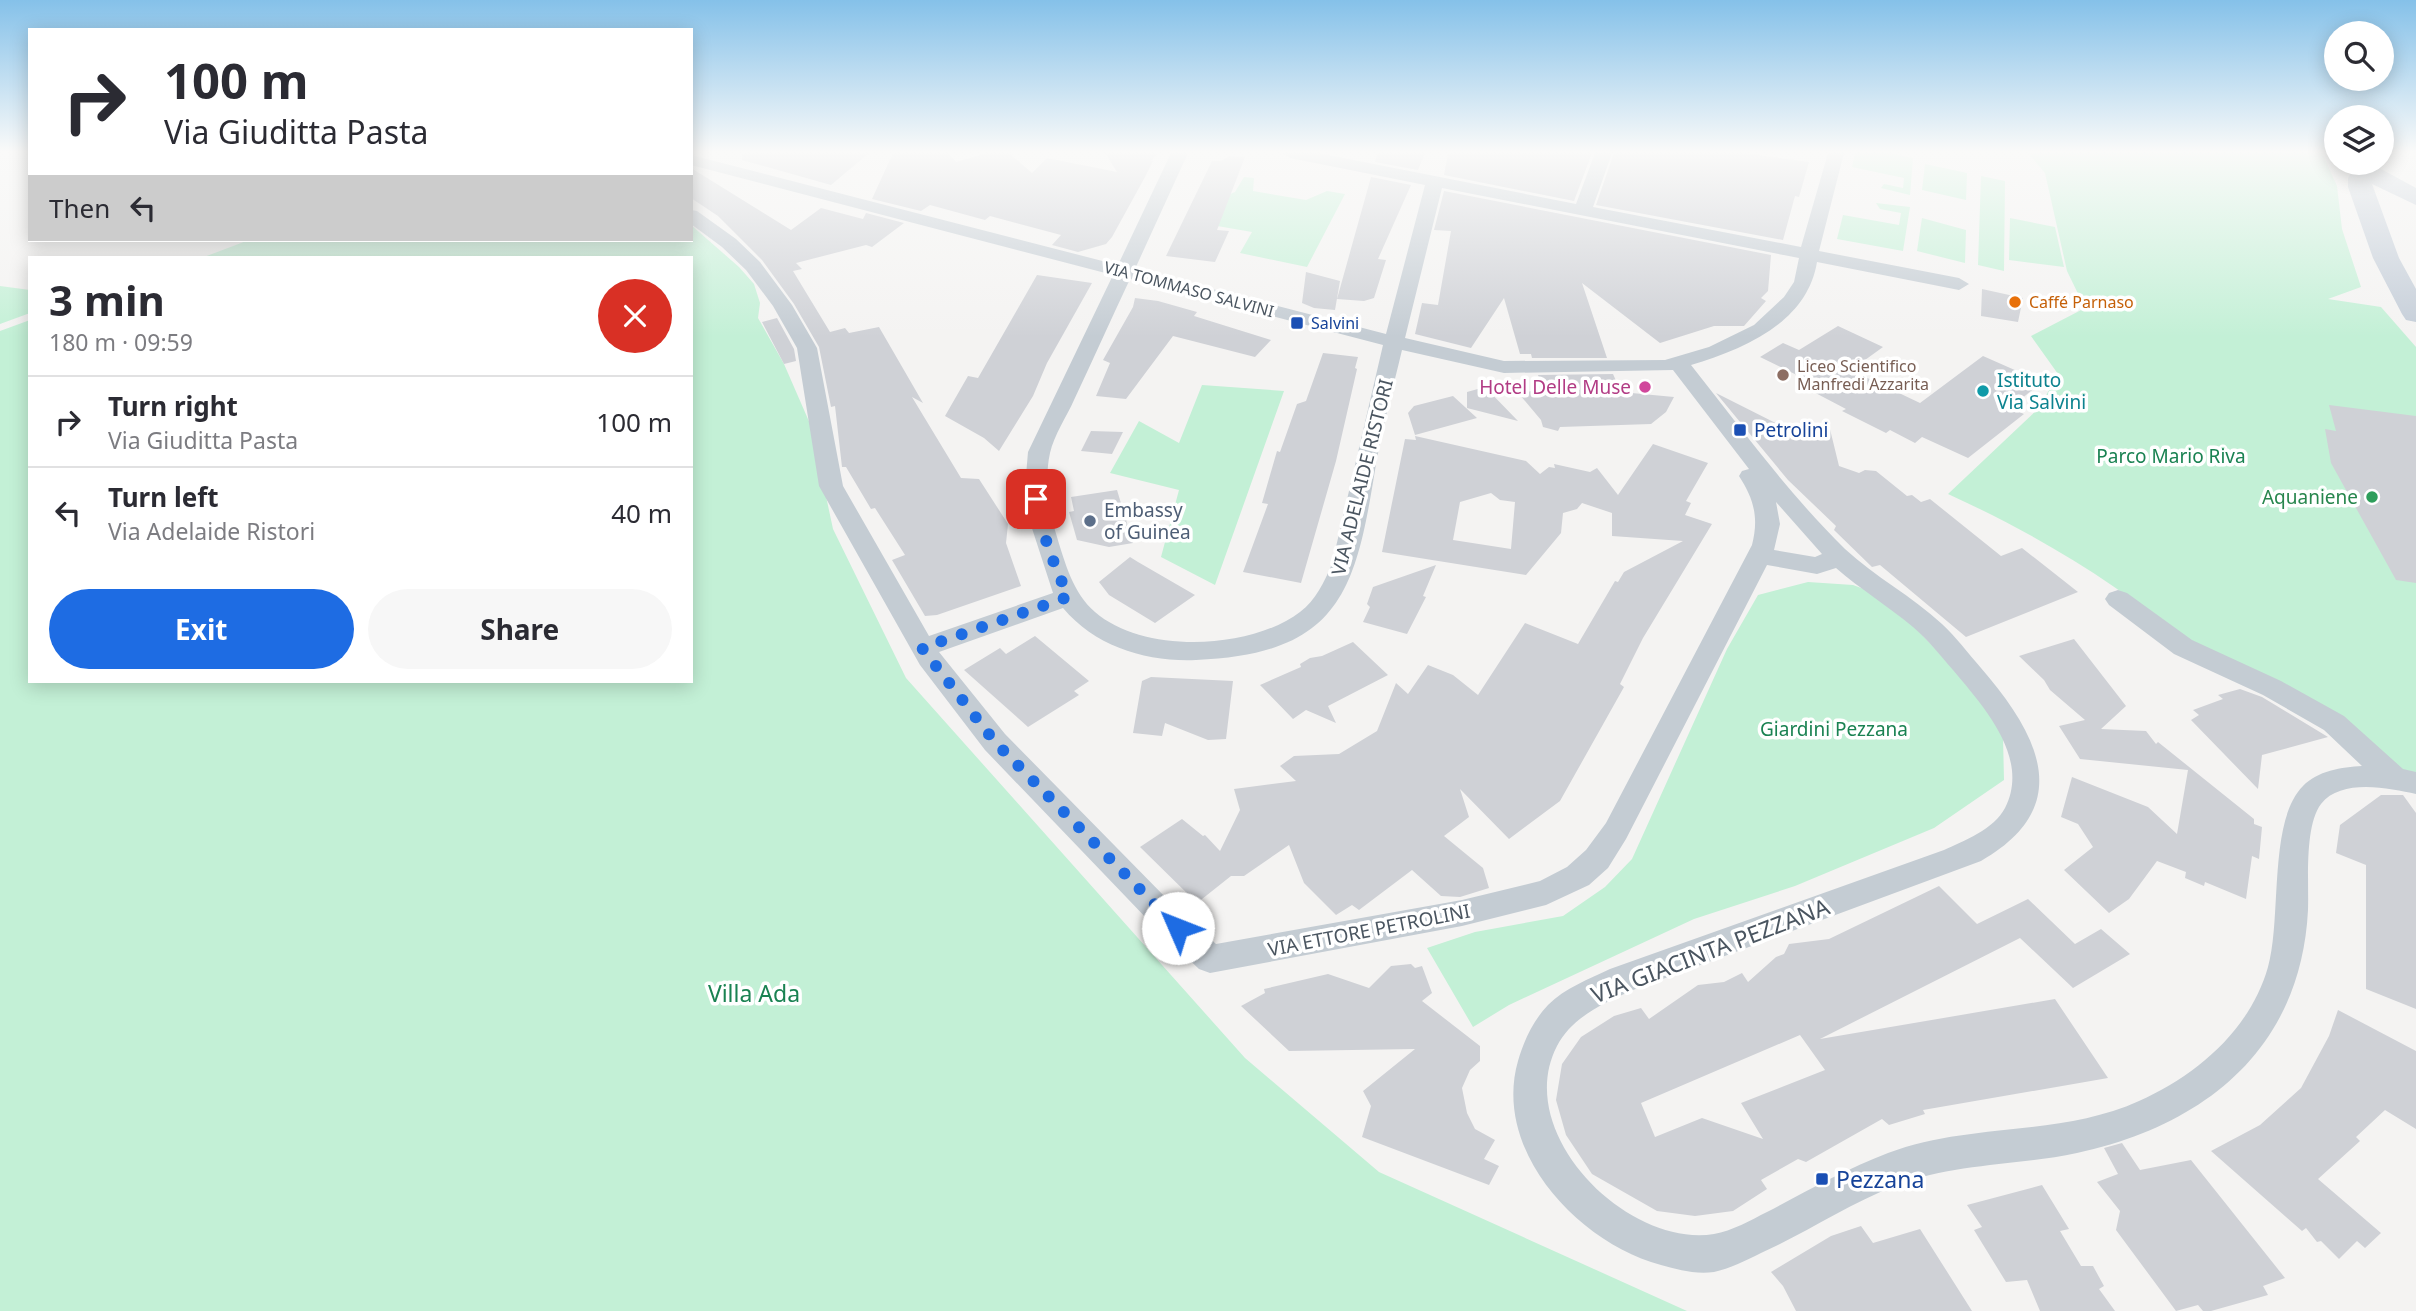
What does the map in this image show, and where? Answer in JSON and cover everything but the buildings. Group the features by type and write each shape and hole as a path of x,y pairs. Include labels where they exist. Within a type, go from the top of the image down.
{"street":[{"name":"VIA TOMMASO SALVINI","path":"902,214 1395,342 1504,367 1673,365 1716,351 1761,329 1791,301 1804,282 1819,214"},
{"path":"1123,271 1150,214"},
{"path":"1395,342 1427,214"},
{"path":"1610,214 1958,284"},
{"path":"2405,214 2400,288 2416,314"},
{"path":"693,217 745,258 782,305 807,348 831,486 922,648 1068,597"},
{"name":"VIA ADELAIDE RISTORI","path":"1123,271 1039,452 1036,499 1048,548 1068,597 1092,624 1119,639 1142,646 1184,651 1212,650 1286,632 1312,616 1332,591 1346,561 1369,442 1395,342"},
{"path":"1673,365 1757,485 1777,503 1760,556 1817,566 1839,557"},
{"name":"VIA GIACINTA PEZZANA","path":"1777,503 1839,557 1933,630 2003,712 2023,754 2025,781 2021,804 2011,823 1956,858 1813,908 1614,984 1581,1000 1555,1021 1535,1055 1530,1088 1534,1117 1546,1152 1555,1169 1591,1209 1637,1239 1686,1254 1714,1253 1916,1161 1976,1149 2074,1137 2111,1128 2168,1107 2214,1076 2253,1034 2268,1012 2285,965 2295,846 2303,809 2315,792 2337,782 2356,778 2405,780"},
{"name":"VIA ETTORE PETROLINI","path":"922,648 995,742 1210,959 1462,913 1546,892 1578,876 1597,859 1616,831 1760,556"},
{"path":"2118,599 2183,647 2272,688 2334,723 2405,780"}],"green space":[{"path":"1200,214 1334,214 1307,267 1240,253 1252,232 1194,222"},
{"path":"1901,214 1909,214 1903,251 1837,239 1843,215 1899,225"},
{"path":"1980,214 2005,214 2004,271 1978,265"},
{"name":"Parco Mario Riva","path":"2054,214 2340,214 2342,229 2361,287 2328,299 2381,307 2416,347 2416,775 2398,770 2191,645 2134,601 2075,561 1981,509 1948,494 2039,408 2058,374 2031,336 2085,308 2067,271"},
{"path":"1922,218 1966,230 1965,263 1917,251"},
{"path":"2010,218 2055,227 2064,267 2009,260"},
{"name":"Villa Ada","path":"693,227 739,267 754,284 760,303 758,318 784,364 811,426 833,529 906,678 1245,1058 1379,1172 1687,1311 0,1311 0,331 28,321 28,683 693,683 693,256 207,256 244,242 693,242"},
{"path":"0,286 28,290 28,314 0,324"},
{"path":"1202,385 1284,391 1215,585 1161,557 1179,490 1110,473 1139,421 1179,443"},
{"name":"Giardini Pezzana","path":"1808,582 1853,585 1886,597 1981,697 2003,737 2004,780 1934,828 1795,886 1694,919 1509,1005 1473,1027 1427,948 1475,932 1563,916 1605,887 1632,859 1727,649 1758,595"}],"place":[{"name":"Caffé Parnaso","path":"2015,302"},
{"name":"Salvini","path":"1297,323"},
{"name":"Liceo Scientifico Manfredi Azzarita","path":"1783,375"},
{"name":"Hotel Delle Muse","path":"1645,387"},
{"name":"Istituto Via Salvini","path":"1983,391"},
{"name":"Petrolini","path":"1740,430"},
{"name":"Aquaniene","path":"2372,497"},
{"name":"Embassy of Guinea","path":"1090,521"},
{"name":"Pezzana","path":"1822,1179"}],"route":[{"path":"1036,499 1048,548 1068,597 922,648 995,742 1178,928"}]}
